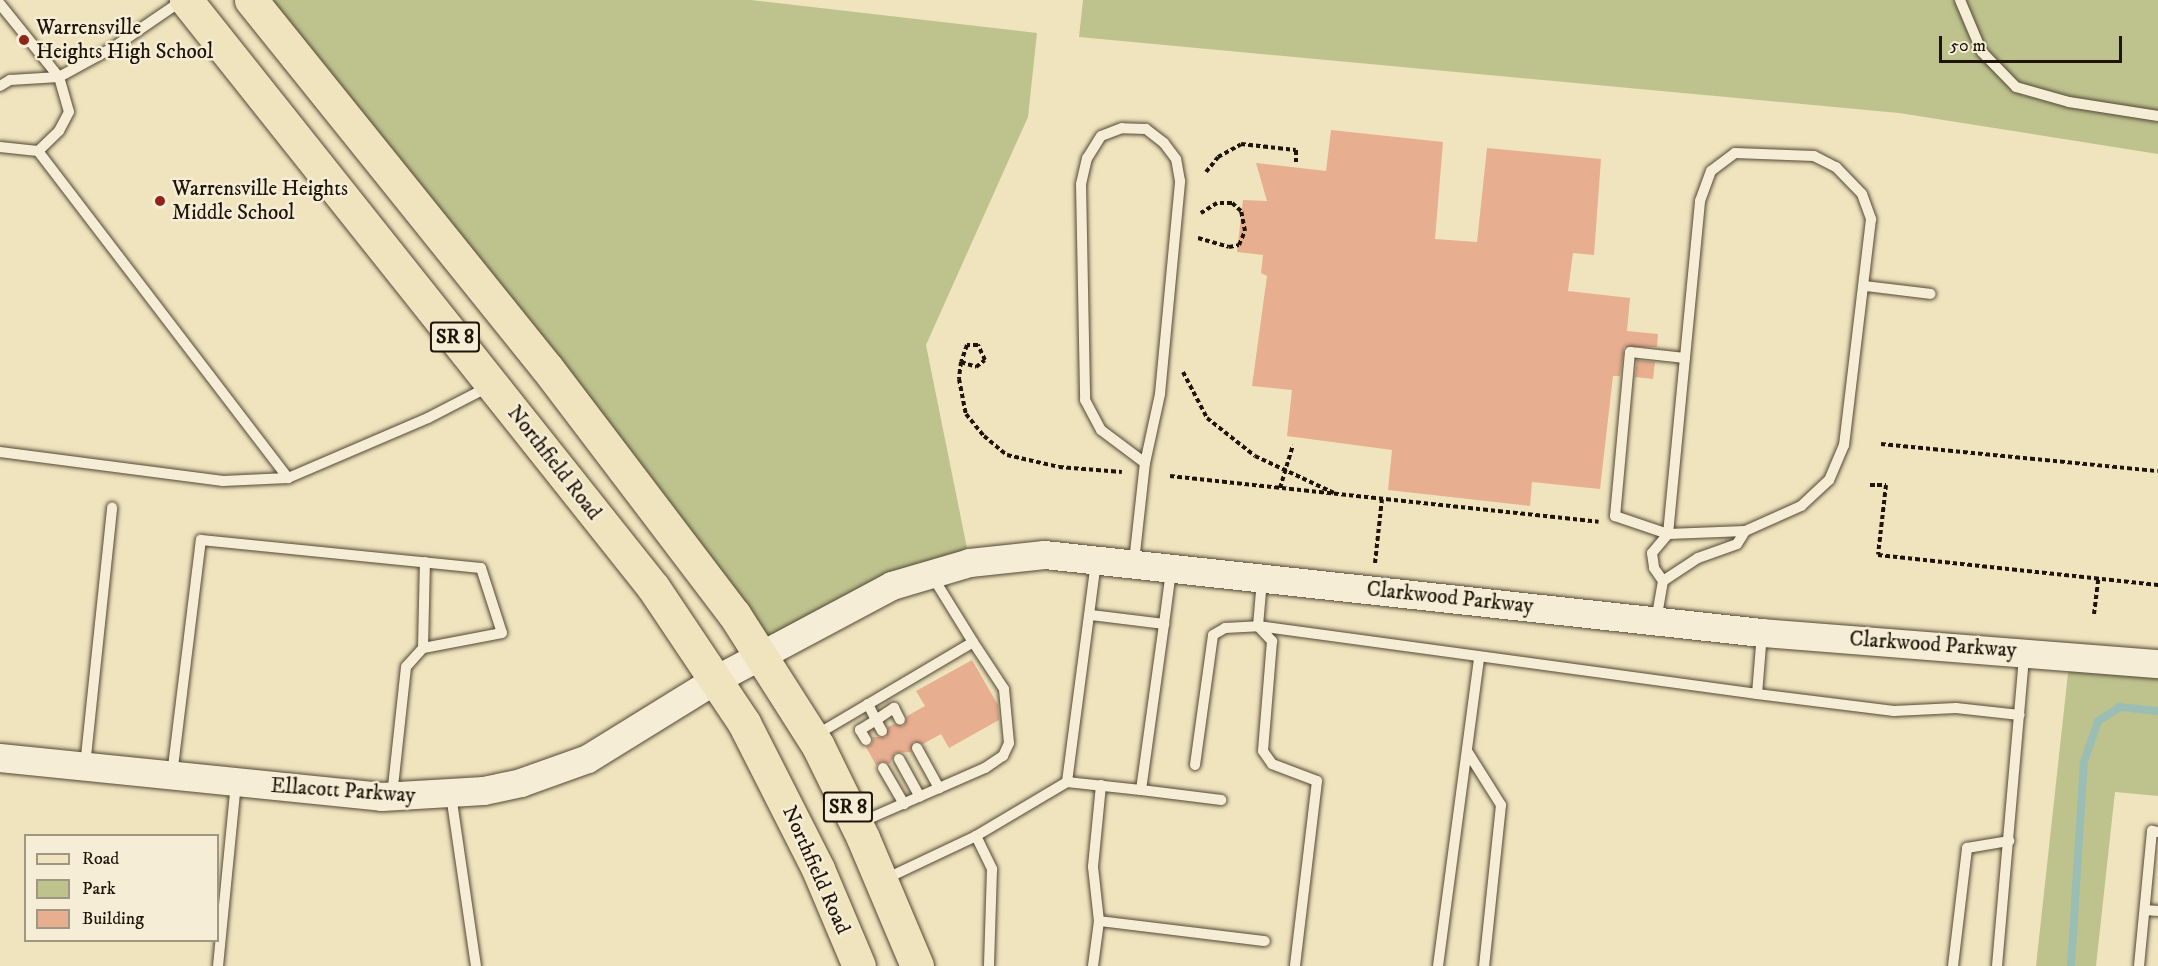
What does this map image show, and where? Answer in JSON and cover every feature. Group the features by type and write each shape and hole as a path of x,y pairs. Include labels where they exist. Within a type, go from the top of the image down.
{"main road":[{"name":"Northfield Road","path":"185,0 652,587 744,723 795,820 859,966"},
{"name":"SR 8","path":"251,0 547,368 762,656 812,737 882,880 917,966"}],"street":[{"name":"Clarkwood Parkway","path":"762,656 882,591 930,573 970,563 1045,555 1096,558 1762,633 2158,664"},
{"name":"Ellacott Parkway","path":"0,758 391,797 451,795 521,783 588,759 716,680 762,656"}],"lane":[{"path":"0,86 10,80 59,77 114,47 185,0"},
{"path":"1960,0 1982,52 2016,87 2069,102 2158,116"},
{"path":"2,11 59,77 69,112 59,131 38,151"},
{"path":"1134,563 1145,463 1160,394 1180,181 1176,159 1164,143 1146,129 1122,128 1101,136 1087,158 1081,184 1085,400 1101,430 1145,463"},
{"path":"0,147 38,151 288,478"},
{"path":"1656,621 1663,580 1654,568 1652,553 1668,534 1685,358 1700,201 1711,171 1735,153 1814,156 1836,167 1862,194 1871,219 1865,286 1844,445 1829,480 1801,506 1745,531 1668,534 1615,516 1630,352 1685,358"},
{"path":"1865,286 1931,294"},
{"path":"0,452 223,481 288,478 428,418 493,385"},
{"path":"85,766 112,507"},
{"path":"1663,580 1698,558 1737,544 1745,531"},
{"path":"172,776 201,540 480,568 502,633 423,648 406,667 391,797"},
{"path":"1067,782 1091,615 1096,558"},
{"path":"423,648 425,562"},
{"path":"1142,790 1171,567"},
{"path":"856,825 985,768 1003,756 1009,743 1004,689 930,573"},
{"path":"1262,578 1258,626 1272,641 1263,751 1272,764 1317,781 1295,966"},
{"path":"1091,615 1164,624"},
{"path":"1195,765 1213,635 1224,628 1258,626 1894,711 1956,708 2020,715"},
{"path":"1757,694 1762,633"},
{"path":"812,737 974,642"},
{"path":"1997,966 2024,652"},
{"path":"1438,966 1479,657"},
{"path":"868,704 882,731"},
{"path":"866,740 860,730 894,708 900,720"},
{"path":"917,748 939,788"},
{"path":"1467,751 1501,805 1484,966"},
{"path":"898,759 920,797"},
{"path":"883,768 904,804"},
{"path":"218,966 236,782"},
{"path":"882,880 976,836 1067,782 1221,800"},
{"path":"1093,966 1099,921 1093,867 1101,785"},
{"path":"451,795 476,966"},
{"path":"2139,966 2152,831 2158,832"},
{"path":"976,836 992,869 989,966"},
{"path":"1953,966 1967,848 2008,841"},
{"path":"2145,910 2158,911"},
{"path":"1099,921 1265,940"}],"path":[{"path":"1206,172 1218,157 1241,144 1296,150 1296,164"},
{"path":"1198,238 1229,247 1239,245 1245,231 1241,211 1232,204 1217,203 1201,213"},
{"path":"961,362 976,367 985,360 978,345 967,345 961,362 959,379 966,414 984,436 1007,454 1059,467 1122,472"},
{"path":"1183,372 1206,418 1256,456 1337,494"},
{"path":"1881,444 2158,471"},
{"path":"1280,488 1293,445"},
{"path":"1170,476 1600,522"},
{"path":"1869,485 1886,485 1878,555 2158,585"},
{"path":"1375,563 1382,499"},
{"path":"2094,614 2098,579"}],"green space":[{"path":"251,0 751,0 1037,33 1028,117 926,345 970,563 762,656"},
{"path":"1083,0 2158,0 2158,154 1899,113 1079,37"},
{"path":"2069,664 2158,675 2158,796 2115,792 2096,966 2036,966"}],"building":[{"path":"1331,130 1443,142 1435,239 1477,242 1487,148 1601,159 1594,255 1573,253 1568,291 1630,298 1627,331 1658,334 1657,347 1624,347 1620,376 1613,376 1600,489 1532,482 1530,506 1388,490 1392,450 1287,436 1292,390 1252,386 1267,276 1261,273 1263,255 1237,252 1243,200 1267,201 1256,163 1326,171"},
{"path":"1637,360 1655,362 1653,379 1635,377"},
{"path":"972,660 998,705 999,720 949,748 941,734 923,744 913,742 911,752 895,753 890,764 882,761 876,765 866,747 872,744 873,737 886,737 888,727 894,724 904,726 907,716 925,706 916,691"}],"waterway":[{"path":"2071,966 2084,762 2098,721 2120,707 2158,711"}],"place":[{"name":"Warrensville Heights High School","path":"24,40"},
{"name":"Warrensville Heights Middle School","path":"160,201"}]}
